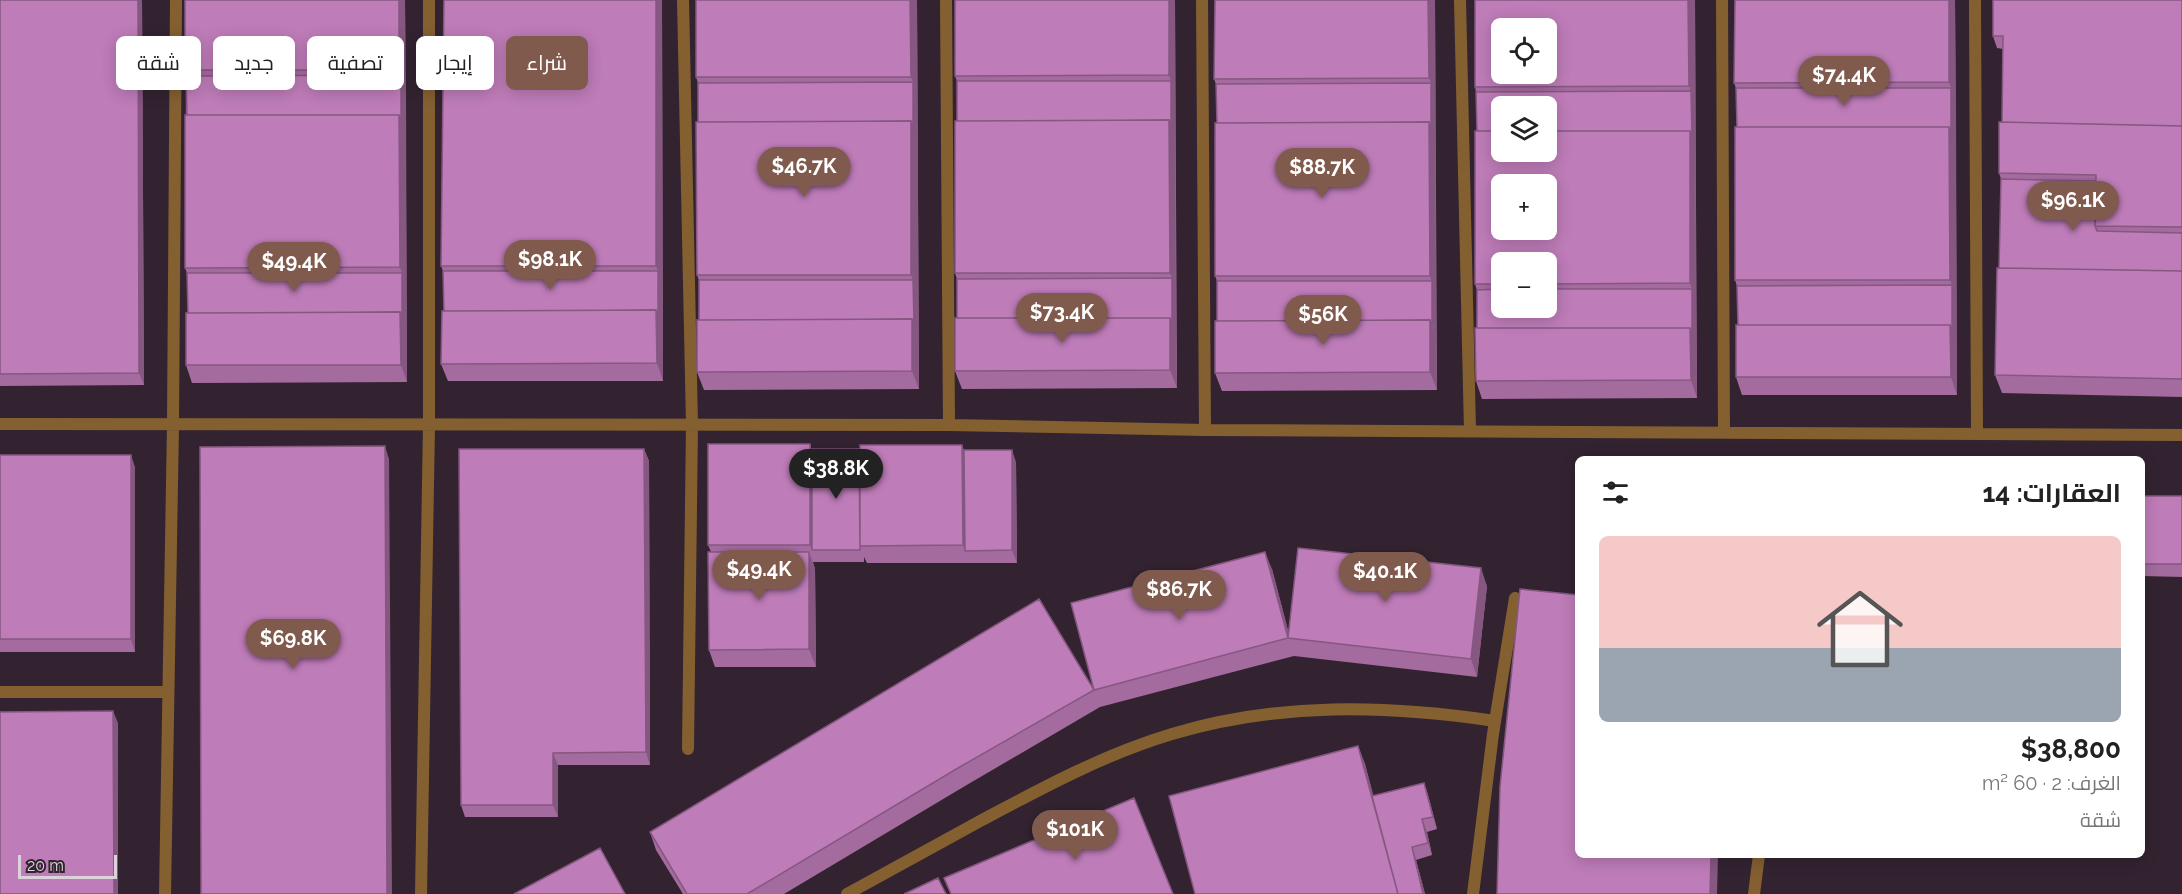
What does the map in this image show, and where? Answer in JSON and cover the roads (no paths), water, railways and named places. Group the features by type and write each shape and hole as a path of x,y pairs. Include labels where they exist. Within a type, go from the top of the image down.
{"street":[{"path":"165,894 173,425 176,0"},
{"path":"421,894 429,425 429,0"},
{"path":"683,0 692,425 688,749"},
{"path":"946,0 949,425"},
{"path":"1202,0 1205,430"},
{"path":"1460,0 1470,431"},
{"path":"1722,0 1724,432"},
{"path":"1975,0 1977,432"},
{"path":"0,424 949,425 1205,430 1977,432 2182,435"},
{"path":"1473,894 1495,721 1515,598"},
{"path":"0,692 167,692"},
{"path":"847,894 1062,777 1119,752 1172,734 1223,721 1276,712 1339,708 1398,709 1495,721"},
{"path":"1754,894 1759,858"}]}
